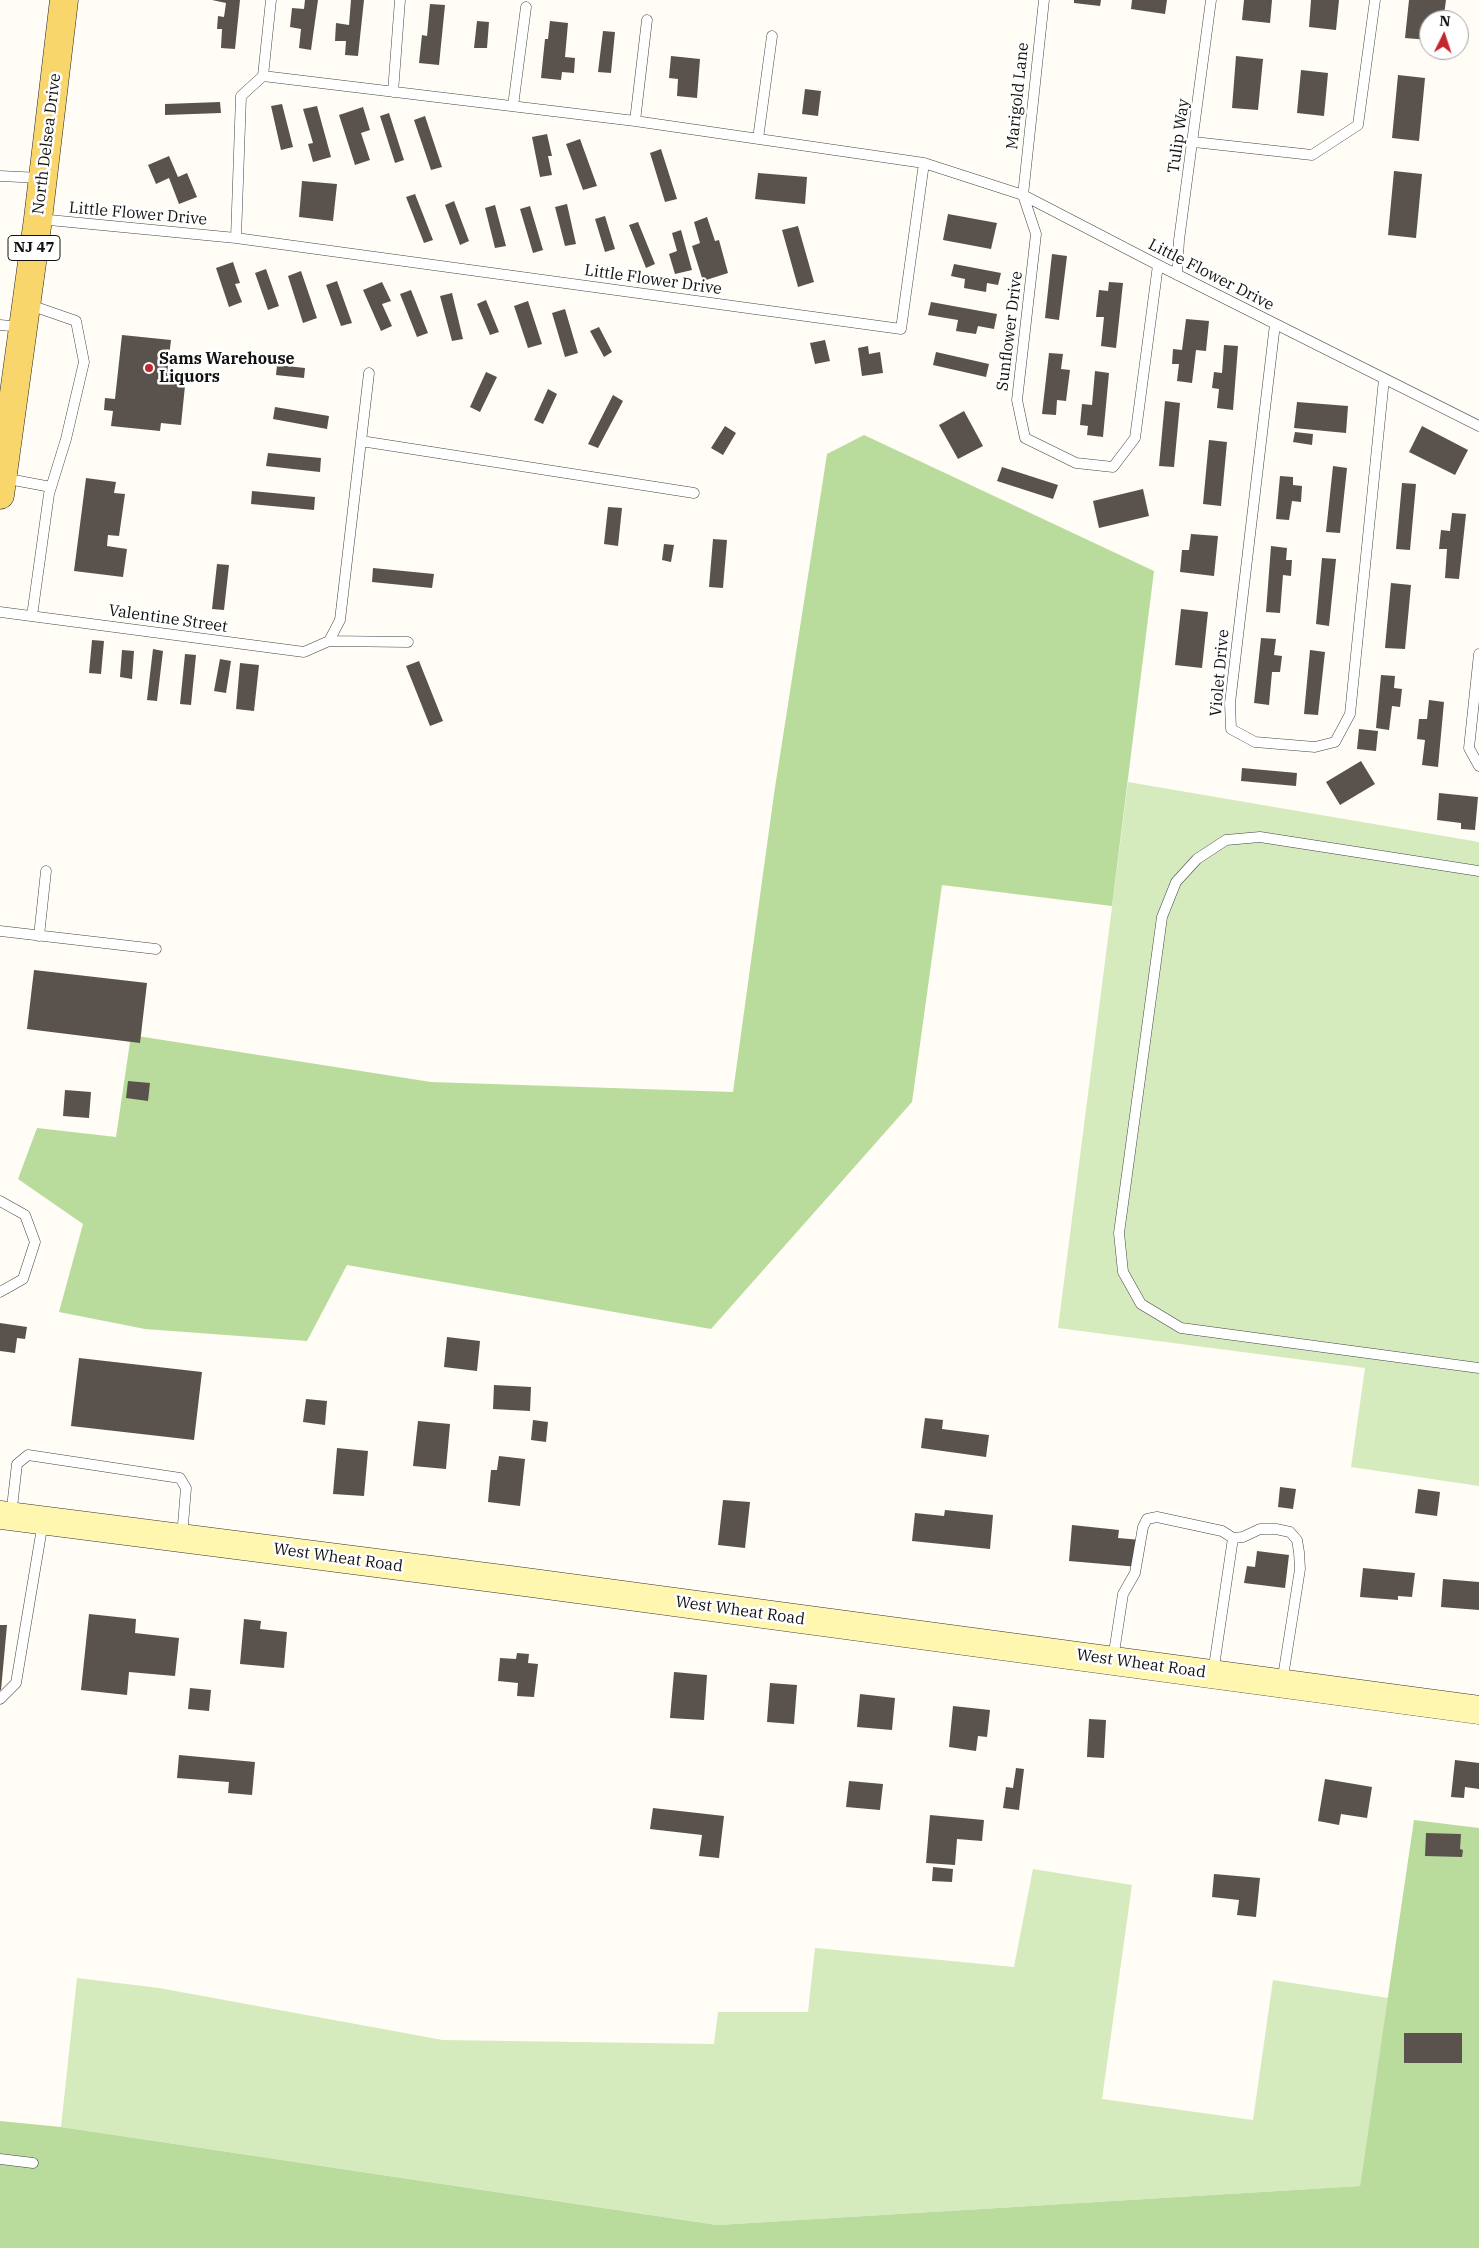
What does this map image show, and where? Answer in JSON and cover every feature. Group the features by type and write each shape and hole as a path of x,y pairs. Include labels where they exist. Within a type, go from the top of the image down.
{"main road":[{"name":"North Delsea Drive","path":"1,487 16,319 38,219 64,0"}],"street":[{"name":"West Wheat Road","path":"6,1516 1113,1660 1479,1710"}],"lane":[{"path":"236,238 241,96 263,76 271,0"},
{"path":"393,92 400,0"},
{"name":"Marigold Lane","path":"1023,195 1044,0"},
{"name":"Tulip Way","path":"1178,275 1179,240 1194,142 1211,0"},
{"path":"1194,142 1312,155 1358,124 1375,0"},
{"path":"512,106 526,8"},
{"path":"635,122 647,20"},
{"path":"758,139 772,36"},
{"name":"Little Flower Drive","path":"263,76 635,122 924,163 1023,195 1479,426"},
{"name":"Little Flower Drive","path":"38,219 236,238 900,329 924,163"},
{"path":"0,176 43,178"},
{"name":"Sunflower Drive","path":"1023,195 1036,234 1017,400 1025,438 1076,463 1113,466 1135,438 1158,265"},
{"path":"16,319 76,321 84,362 66,439 51,487 32,616"},
{"name":"Violet Drive","path":"1275,324 1230,703 1231,729 1255,742 1315,746 1335,742 1350,714 1384,379"},
{"path":"330,641 340,620 369,372"},
{"path":"361,442 694,493"},
{"path":"1,487 51,487"},
{"name":"Valentine Street","path":"0,612 304,652 330,641 408,642"},
{"path":"1479,654 1469,748 1479,766"},
{"path":"1479,871 1260,837 1226,840 1197,859 1176,882 1162,917 1119,1233 1123,1272 1141,1304 1181,1328 1479,1368"},
{"path":"40,936 46,871"},
{"path":"0,931 156,948"},
{"path":"0,1201 25,1215 35,1242 23,1279 0,1292"},
{"path":"6,1516 18,1464 28,1455 180,1478 186,1488 182,1538"},
{"path":"1113,1660 1123,1594 1135,1574 1143,1527 1147,1519 1157,1517 1222,1531 1233,1538 1243,1537 1260,1529 1276,1529 1290,1532 1297,1540 1300,1569 1282,1683"},
{"path":"0,1699 16,1682 43,1520"},
{"path":"1212,1674 1233,1538"},
{"path":"0,2159 33,2164"}],"green space":[{"path":"864,435 1154,571 1112,906 942,885 912,1102 711,1329 347,1265 307,1341 145,1329 59,1312 83,1224 18,1179 37,1128 116,1137 131,1035 431,1082 733,1092 774,794 827,454"},
{"path":"1128,782 1479,842 1479,1486 1351,1467 1365,1368 1058,1328"},
{"path":"1414,1820 1479,1828 1479,2248 0,2248 0,2121 61,2127 717,2225 1360,2186"},
{"path":"1033,1869 1132,1885 1102,2099 1253,2120 1273,1980 1388,1998 1360,2186 717,2225 61,2127 77,1978 159,1988 443,2040 714,2044 718,2012 808,2012 815,1948 1014,1967"}],"building":[{"path":"212,0 240,0 235,49 221,48 222,29 217,29 218,16 224,17 226,3"},
{"path":"305,0 318,0 311,50 299,48 301,29 290,27 292,8 304,9"},
{"path":"351,0 364,0 358,56 345,55 346,41 335,41 336,23 349,25"},
{"path":"1074,0 1101,0 1100,6 1074,3"},
{"path":"1132,0 1167,0 1165,14 1131,9"},
{"path":"1244,0 1272,0 1270,23 1242,20"},
{"path":"1311,0 1339,0 1336,30 1309,27"},
{"path":"1409,0 1446,0 1445,10 1419,10 1419,39 1405,38"},
{"path":"430,4 445,5 439,65 419,63 422,35 427,36"},
{"path":"477,21 489,22 487,48 474,48"},
{"path":"550,21 568,23 565,57 575,58 574,73 562,72 561,80 541,78 545,39 548,39"},
{"path":"603,31 615,32 611,73 598,72"},
{"path":"671,56 700,59 697,98 677,96 678,79 669,78"},
{"path":"1236,56 1263,59 1258,110 1232,108"},
{"path":"1301,70 1328,73 1324,116 1297,113"},
{"path":"1398,75 1425,78 1419,141 1392,138"},
{"path":"805,89 821,91 818,116 802,114"},
{"path":"220,102 221,113 165,115 165,104"},
{"path":"282,104 293,147 281,150 271,106"},
{"path":"317,106 331,157 313,162 308,144 313,143 303,109"},
{"path":"363,107 370,130 361,133 370,160 355,165 339,115"},
{"path":"389,113 404,160 395,163 380,116"},
{"path":"425,116 442,167 431,170 414,120"},
{"path":"547,134 552,156 548,156 552,175 540,177 532,137"},
{"path":"580,139 597,186 583,190 566,144"},
{"path":"661,149 677,199 665,202 650,153"},
{"path":"169,156 178,177 187,173 197,197 179,204 169,178 156,184 148,165"},
{"path":"1394,171 1422,174 1416,238 1388,235"},
{"path":"758,173 807,177 805,204 755,199"},
{"path":"302,181 337,184 333,221 299,217"},
{"path":"415,194 433,240 424,243 406,197"},
{"path":"454,201 469,241 460,245 445,205"},
{"path":"567,204 576,244 565,246 555,207"},
{"path":"495,205 506,246 495,248 485,208"},
{"path":"530,206 543,250 533,253 520,209"},
{"path":"948,214 997,223 991,249 943,240"},
{"path":"605,216 615,249 605,252 595,219"},
{"path":"707,217 715,241 719,240 728,273 703,281 692,246 700,243 694,222"},
{"path":"638,222 655,264 646,268 629,225"},
{"path":"798,226 814,282 798,287 782,230"},
{"path":"681,230 692,270 675,274 669,254 677,251 672,233"},
{"path":"1052,254 1067,256 1059,320 1045,318"},
{"path":"233,262 240,283 235,284 242,302 229,307 216,268"},
{"path":"954,264 1001,273 998,285 987,283 986,292 964,288 965,279 951,276"},
{"path":"266,269 279,306 268,310 255,273"},
{"path":"301,271 317,318 303,323 288,276"},
{"path":"337,281 352,323 341,326 326,285"},
{"path":"382,282 391,301 382,304 392,326 381,331 363,290"},
{"path":"1109,282 1123,283 1116,348 1101,346 1104,317 1096,317 1099,290 1108,291"},
{"path":"411,290 428,333 417,337 400,294"},
{"path":"452,293 463,339 452,341 440,296"},
{"path":"486,300 499,332 490,335 477,304"},
{"path":"528,301 542,344 528,348 514,306"},
{"path":"931,302 997,314 994,329 978,326 976,334 956,331 958,320 928,315"},
{"path":"565,309 578,353 565,357 552,313"},
{"path":"1186,319 1209,321 1206,351 1196,350 1192,383 1177,381 1179,364 1172,364 1173,349 1182,350"},
{"path":"599,327 612,352 604,357 590,331"},
{"path":"122,335 171,340 167,374 186,376 181,425 161,423 160,431 111,426 113,411 104,410 105,398 115,399"},
{"path":"825,340 830,361 815,364 810,343"},
{"path":"1224,345 1238,346 1233,410 1217,408 1219,389 1212,388 1214,372 1222,373"},
{"path":"868,346 869,354 880,352 883,373 862,376 858,348"},
{"path":"936,352 989,364 986,377 933,365"},
{"path":"1049,353 1063,354 1061,369 1070,370 1066,401 1057,400 1056,415 1042,414"},
{"path":"277,365 305,368 304,378 276,375"},
{"path":"1095,371 1109,373 1103,437 1087,435 1088,426 1080,425 1082,404 1092,405"},
{"path":"486,372 497,377 480,412 470,407"},
{"path":"548,389 557,394 543,424 534,420"},
{"path":"613,395 623,401 598,448 588,444"},
{"path":"1165,401 1180,403 1174,467 1159,466"},
{"path":"1297,402 1348,406 1346,433 1294,428"},
{"path":"275,407 329,416 327,429 273,419"},
{"path":"964,411 983,446 958,459 939,425"},
{"path":"725,426 736,433 723,455 711,448"},
{"path":"1422,426 1468,450 1455,475 1409,452"},
{"path":"1295,432 1313,434 1312,445 1293,442"},
{"path":"1209,440 1227,442 1221,506 1203,504"},
{"path":"268,453 321,458 320,472 266,466"},
{"path":"1333,466 1347,468 1340,533 1326,532"},
{"path":"1002,467 1058,485 1053,499 997,481"},
{"path":"1280,476 1293,477 1293,485 1302,486 1301,502 1292,501 1289,520 1276,519"},
{"path":"86,478 116,482 114,493 125,494 119,536 108,535 107,546 127,549 123,577 74,571"},
{"path":"1402,483 1416,484 1410,550 1396,549"},
{"path":"1143,489 1149,516 1099,528 1093,501"},
{"path":"252,491 315,497 314,510 251,504"},
{"path":"608,507 622,508 618,546 604,544"},
{"path":"1452,513 1466,514 1459,579 1445,578 1447,549 1439,549 1441,530 1450,531"},
{"path":"1191,534 1218,536 1214,576 1180,572 1182,550 1189,550"},
{"path":"713,539 727,540 723,588 709,587"},
{"path":"664,544 674,545 671,562 662,560"},
{"path":"1271,546 1287,548 1286,560 1292,560 1291,576 1283,575 1280,613 1266,612"},
{"path":"1322,558 1336,559 1329,626 1316,624"},
{"path":"217,564 229,565 224,610 212,609"},
{"path":"373,568 434,574 432,588 372,582"},
{"path":"1391,583 1411,585 1405,649 1385,648"},
{"path":"1181,609 1208,612 1202,668 1175,665"},
{"path":"1261,638 1276,639 1274,655 1282,656 1280,672 1272,672 1269,705 1254,703"},
{"path":"92,640 104,641 101,674 89,673"},
{"path":"153,649 163,651 157,701 147,700"},
{"path":"122,650 134,651 132,679 120,677"},
{"path":"1310,650 1325,652 1318,715 1304,714"},
{"path":"185,654 196,655 191,705 180,704"},
{"path":"220,659 231,661 226,693 214,691"},
{"path":"419,661 443,721 430,726 406,666"},
{"path":"240,663 259,665 254,711 236,709"},
{"path":"1381,675 1395,676 1394,688 1402,689 1400,707 1392,706 1389,730 1376,728"},
{"path":"1429,700 1444,702 1438,767 1422,765 1425,740 1417,739 1419,719 1427,719"},
{"path":"1359,729 1378,731 1376,751 1357,749"},
{"path":"1361,761 1375,784 1340,805 1326,782"},
{"path":"1242,768 1297,773 1296,786 1241,781"},
{"path":"1439,793 1478,797 1475,830 1461,829 1461,823 1437,820"},
{"path":"34,970 147,983 140,1043 27,1029"},
{"path":"128,1081 150,1083 148,1101 126,1098"},
{"path":"65,1090 91,1092 89,1118 63,1116"},
{"path":"0,1323 27,1327 25,1339 17,1338 15,1353 0,1351"},
{"path":"447,1337 480,1341 477,1371 444,1367"},
{"path":"79,1358 202,1372 194,1440 71,1426"},
{"path":"494,1385 531,1387 530,1411 493,1409"},
{"path":"306,1399 327,1401 325,1425 303,1422"},
{"path":"925,1418 943,1420 942,1429 989,1435 986,1457 921,1448"},
{"path":"533,1420 548,1422 546,1442 531,1440"},
{"path":"418,1421 450,1424 446,1469 413,1466"},
{"path":"337,1448 368,1451 364,1496 333,1494"},
{"path":"499,1456 525,1459 520,1506 488,1502 491,1470 497,1470"},
{"path":"1280,1487 1296,1489 1293,1509 1278,1507"},
{"path":"1418,1489 1440,1492 1437,1516 1415,1513"},
{"path":"723,1500 750,1502 745,1548 718,1545"},
{"path":"945,1510 993,1515 990,1549 912,1541 915,1513 944,1516"},
{"path":"1072,1525 1119,1530 1118,1538 1141,1540 1139,1567 1069,1561"},
{"path":"1257,1551 1289,1555 1285,1588 1244,1583 1247,1566 1255,1567"},
{"path":"1363,1568 1415,1573 1412,1597 1398,1596 1398,1600 1360,1597"},
{"path":"1443,1579 1479,1582 1479,1610 1441,1607"},
{"path":"89,1614 136,1619 135,1633 179,1638 175,1676 129,1672 127,1695 81,1690"},
{"path":"244,1619 261,1621 260,1629 287,1632 284,1668 240,1664"},
{"path":"0,1625 7,1625 1,1690 0,1690"},
{"path":"517,1653 529,1654 528,1663 538,1664 534,1697 517,1696 518,1683 498,1681 500,1658 516,1659"},
{"path":"674,1672 707,1675 704,1720 670,1718"},
{"path":"770,1683 797,1685 794,1724 767,1722"},
{"path":"190,1688 211,1690 209,1711 188,1709"},
{"path":"860,1694 895,1698 892,1730 857,1727"},
{"path":"953,1706 990,1710 987,1737 978,1736 976,1751 949,1747"},
{"path":"1089,1719 1106,1720 1104,1758 1087,1757"},
{"path":"179,1755 255,1762 252,1795 228,1793 229,1782 177,1778"},
{"path":"1455,1760 1479,1763 1479,1789 1465,1787 1464,1798 1451,1797"},
{"path":"1016,1768 1024,1769 1019,1810 1003,1808 1006,1787 1013,1788"},
{"path":"1325,1779 1372,1787 1367,1818 1341,1814 1339,1825 1318,1821"},
{"path":"849,1781 883,1784 880,1810 846,1807"},
{"path":"653,1808 724,1816 719,1858 699,1856 702,1835 650,1829"},
{"path":"930,1815 984,1820 982,1841 957,1839 955,1865 926,1863"},
{"path":"1426,1833 1461,1834 1460,1849 1463,1850 1462,1857 1425,1856"},
{"path":"933,1867 953,1869 952,1882 932,1881"},
{"path":"1214,1874 1260,1878 1256,1917 1237,1915 1239,1900 1212,1897"},
{"path":"1404,2033 1462,2033 1462,2063 1404,2063"}],"place":[{"name":"Sams Warehouse Liquors","path":"149,368"}]}
